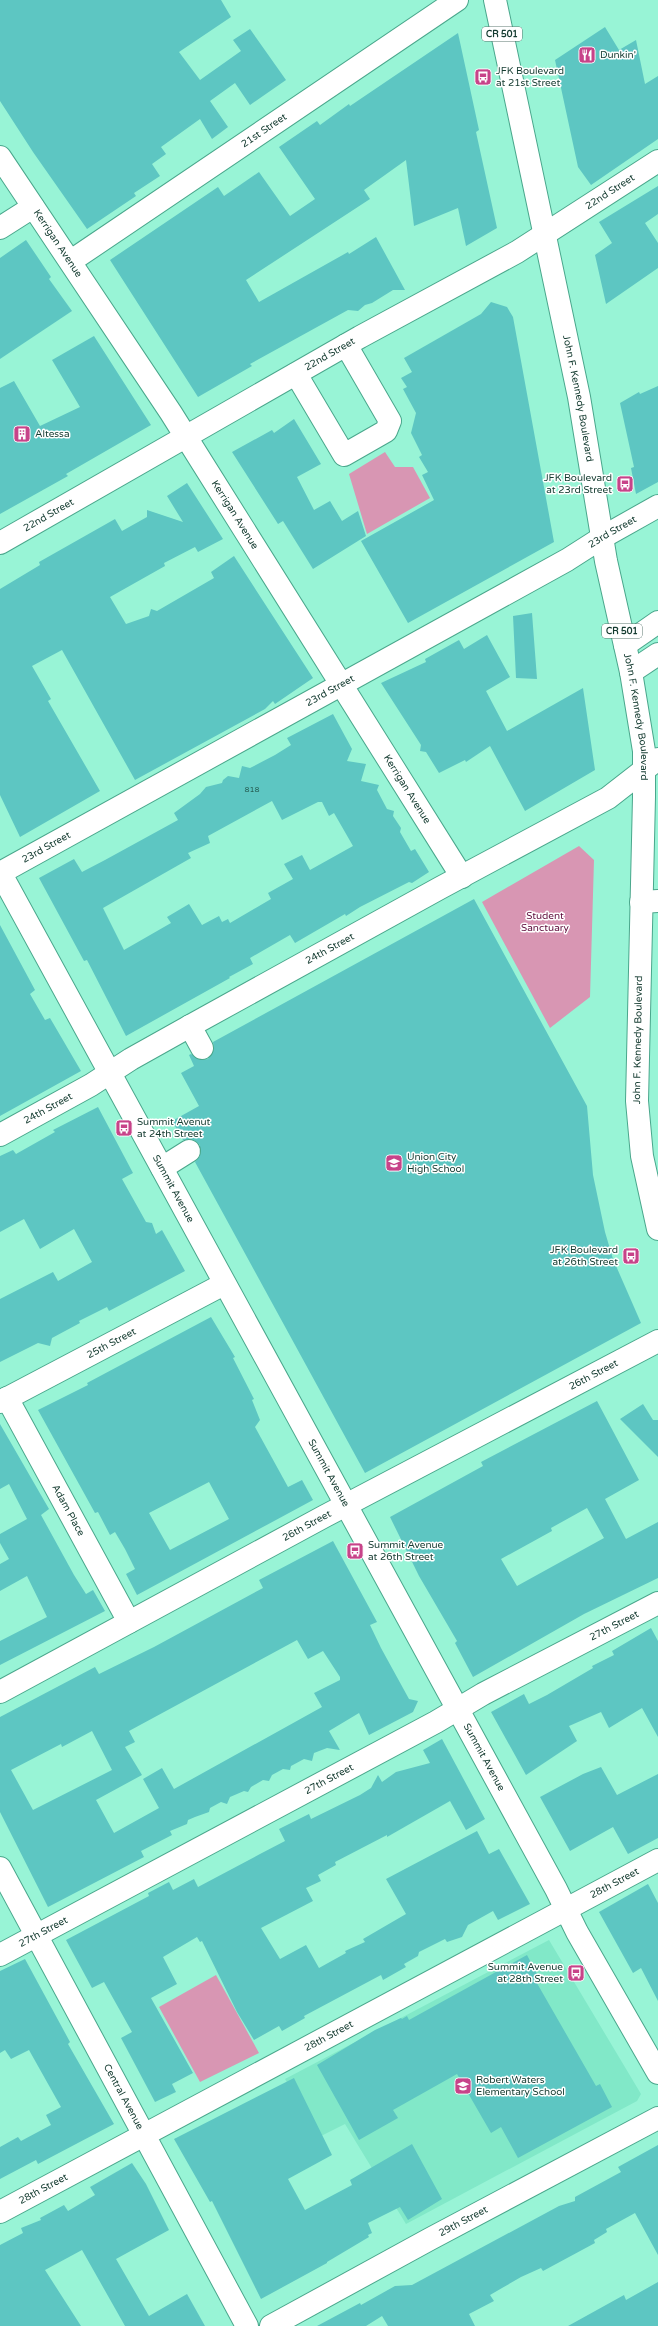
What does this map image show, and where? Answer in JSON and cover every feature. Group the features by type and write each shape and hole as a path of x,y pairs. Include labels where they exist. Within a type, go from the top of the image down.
{"street":[{"name":"21st Street","path":"71,261 457,0"},
{"name":"John F. Kennedy Boulevard","path":"495,0 578,397 606,561 631,672 644,751 651,764 649,902 637,1101 642,1156 658,1229"},
{"name":"Kerrigan Avenue","path":"0,157 71,261 186,438 462,877"},
{"name":"22nd Street","path":"0,544 296,374 545,235 658,161"},
{"path":"0,228 33,207"},
{"path":"296,374 344,455 386,431 390,421 346,346"},
{"name":"23rd Street","path":"0,872 567,560 603,537 658,506"},
{"path":"625,645 658,622"},
{"path":"631,672 658,654"},
{"name":"24th Street","path":"0,1135 190,1026 608,798 651,764"},
{"name":"Summit Avenue","path":"0,872 224,1284 348,1505 566,1910 658,2073"},
{"path":"190,1026 202,1048"},
{"path":"162,1168 189,1151"},
{"name":"25th Street","path":"4,1400 224,1284"},
{"name":"26th Street","path":"0,1692 348,1505 658,1341"},
{"name":"Adam Place","path":"4,1400 129,1622"},
{"name":"27th Street","path":"0,1955 658,1603"},
{"name":"28th Street","path":"0,2212 566,1910 587,1896 658,1860"},
{"name":"Central Avenue","path":"0,1868 247,2326"},
{"name":"29th Street","path":"271,2326 430,2239 658,2118"}],"shaded area":[{"name":"Robert Waters Elementary School","path":"549,1940 641,2094 637,2101 406,2224 345,2124 319,2137 285,2079"}],"green space":[{"path":"385,452 395,467 413,467 430,498 367,534 349,474"},
{"name":"Student Sanctuary","path":"579,846 594,860 590,997 550,1028 482,902"},
{"path":"216,1975 259,2053 200,2082 159,2007"}],"building":[{"path":"0,0 221,0 231,17 179,52 200,80 241,51 233,40 250,29 286,80 250,105 235,83 210,101 228,127 212,139 200,119 161,147 166,154 152,164 160,176 134,193 136,196 87,229 33,152 0,101"},
{"path":"605,27 619,50 636,40 645,84 658,76 658,139 591,185 578,167 555,60"},
{"path":"458,33 479,130 476,132 497,228 466,246 458,208 414,226 406,160 364,190 370,199 246,280 259,302 348,252 349,254 376,237 405,290 393,290 372,303 365,305 358,311 348,310 250,364 252,366 198,397 110,260 218,187 224,196 259,172 290,216 315,199 279,147 317,121 320,125 349,104 350,106"},
{"path":"658,186 658,214 645,223 658,243 658,268 606,304 595,255 612,243 599,222"},
{"path":"26,240 51,277 49,279 72,311 0,359 0,258"},
{"path":"491,302 507,307 513,317 554,542 408,623 361,541 434,500 422,475 428,472 419,457 422,455 411,433 416,413 403,389 407,387 401,378 412,372 404,358 481,314"},
{"path":"94,336 151,425 66,474 68,476 0,514 0,388 14,381 40,426 80,407 52,360"},
{"path":"658,386 658,482 636,494 631,468 634,467 620,403 639,392 640,394"},
{"path":"294,419 321,464 297,477 314,510 330,501 342,521 358,511 366,536 313,569 283,521 278,524 232,452 272,430 274,433"},
{"path":"187,483 223,539 198,552 195,547 164,563 165,566 110,597 126,624 149,616 151,609 157,611 214,578 211,572 234,556 313,678 275,704 273,701 265,709 135,780 62,650 32,666 51,699 48,701 100,791 20,837 0,795 0,589 40,565 39,562 115,519 122,531 147,517 147,510 183,522 167,496"},
{"path":"532,613 537,679 516,678 513,616"},
{"path":"487,635 510,677 486,691 507,731 583,688 595,770 525,811 490,746 466,762 465,760 439,773 426,752 420,751 421,745 381,683 426,662 425,659 459,640 464,649"},
{"path":"333,714 352,749 347,761 366,764 361,781 379,785 377,790 387,809 394,811 393,816 401,828 400,832 411,851 415,849 429,872 412,883 409,882 360,907 346,916 345,914 295,943 290,935 250,958 253,964 126,1036 87,960 84,961 39,878 74,859 82,872 178,820 174,813 200,794 206,787 222,783 228,776 239,778 242,766 250,768 291,745 287,738","holes":["272,801 282,820 318,802 322,802 329,816 334,813 353,846 310,870 302,855 284,864 293,879 268,893 271,899 230,923 228,919 222,922 219,916 202,925 189,904 167,917 171,923 124,950 103,908 191,858 188,853 210,843 208,836"]},
{"name":"Union City High School","path":"474,899 587,1106 593,1175 605,1232 613,1259 641,1323 365,1473 195,1162 200,1156 200,1145 194,1140 183,1140 172,1121 199,1106 181,1073 194,1066 189,1055 191,1054 201,1060 208,1059 214,1049 213,1042"},
{"path":"0,925 35,990 30,994 45,1020 50,1018 81,1071 0,1116"},
{"path":"98,1107 133,1173 122,1179 146,1222 152,1223 156,1234 162,1230 185,1271 109,1311 107,1307 79,1321 80,1323 52,1338 50,1346 38,1343 0,1362 0,1299 53,1272 58,1281 92,1262 74,1229 40,1249 24,1219 0,1232 0,1156 13,1150 16,1154 55,1132 53,1130"},
{"path":"211,1317 235,1357 233,1358 254,1399 252,1400 260,1420 255,1427 288,1487 302,1480 313,1500 137,1595 126,1574 135,1569 125,1549 115,1532 110,1535 98,1512 95,1513 38,1410 88,1385 87,1383","holes":["209,1482 229,1519 170,1550 149,1513"]},
{"path":"597,1401 639,1480 605,1499 626,1539 658,1522 658,1578 584,1614 473,1677 455,1643 457,1641 419,1576 390,1517 483,1466 481,1462","holes":["587,1508 604,1538 517,1586 501,1559 552,1531 551,1528"]},
{"path":"643,1404 653,1420 658,1420 658,1457 620,1419"},
{"path":"0,1424 49,1509 41,1515 74,1575 86,1594 93,1590 105,1611 0,1665 0,1641 47,1617 27,1576 0,1591 0,1564 9,1559 0,1543 0,1534 27,1519 9,1484 0,1489"},
{"path":"333,1541 377,1622 370,1625 381,1648 409,1699 418,1701 413,1712 369,1735 359,1713 329,1731 340,1750 327,1748 314,1753 312,1761 304,1759 291,1766 290,1770 283,1769 272,1775 269,1781 263,1780 251,1787 248,1792 244,1791 230,1797 227,1804 221,1802 210,1808 209,1812 188,1820 187,1824 170,1831 172,1835 141,1851 144,1857 48,1907 0,1812 0,1717 95,1667 99,1674 154,1647 263,1588 259,1580","holes":["297,1640 308,1659 323,1651 340,1677 340,1680 314,1693 322,1707 174,1789 162,1768 143,1779 159,1808 114,1833 96,1800 142,1775 125,1747 135,1742 129,1731","92,1731 112,1770 33,1810 11,1770 61,1744 62,1747"]},
{"path":"651,1628 658,1641 658,1737 642,1708 609,1728 601,1712 569,1726 577,1741 526,1775 491,1712 524,1694 529,1704 547,1695 593,1668 592,1666 614,1655 612,1651"},
{"path":"442,1739 485,1819 466,1830 450,1801 387,1837 387,1835 335,1862 336,1865 318,1875 321,1881 306,1888 313,1901 261,1928 280,1959 306,1945 319,1968 346,1953 345,1951 365,1942 363,1939 406,1914 386,1879 477,1831 489,1854 499,1849 530,1904 498,1920 493,1911 468,1925 462,1937 447,1942 445,1939 419,1952 418,1956 404,1964 406,1967 383,1980 381,1975 304,2016 305,2018 282,2031 279,2026 254,2040 237,2012 202,1941 200,1942 197,1937 163,1957 177,1984 151,1998 193,2073 172,2084 176,2092 155,2102 121,2038 132,2032 104,1982 92,1988 66,1940 149,1896 148,1893 169,1882 173,1890 194,1879 198,1887 285,1841 279,1829 309,1814 311,1819 360,1795 371,1788 378,1775 382,1782 396,1772 430,1763 423,1750"},
{"path":"601,1767 617,1795 658,1774 658,1838 628,1854 613,1827 570,1851 540,1797 583,1774"},
{"path":"648,1884 658,1903 658,2001 641,1968 633,1973 599,1912"},
{"path":"527,1955 538,1976 534,1978 596,2086 600,2084 612,2107 518,2158 501,2127 491,2133 457,2074 393,2110 398,2118 359,2140 317,2065 375,2030 407,2016 409,2020"},
{"path":"25,1959 70,2042 68,2044 114,2124 38,2164 36,2160 0,2179 0,2147 18,2137 21,2141 51,2125 46,2115 61,2107 29,2050 11,2059 5,2050 0,2053 0,1971"},
{"path":"294,2078 332,2155 288,2179 305,2210 352,2185 350,2180 412,2144 442,2199 408,2220 400,2207 368,2223 372,2233 368,2235 369,2237 327,2263 261,2299 212,2201 210,2202 174,2139"},
{"path":"658,2145 658,2255 635,2213 606,2229 607,2232 594,2240 595,2243 543,2271 541,2268 521,2277 490,2295 494,2301 469,2314 475,2326 388,2326 382,2316 366,2326 317,2326 360,2303 361,2305 395,2286 412,2285 559,2206 575,2201 575,2197 621,2172 618,2167"},
{"path":"132,2163 146,2184 169,2230 116,2259 149,2316 187,2294 205,2326 125,2326 82,2250 45,2270 81,2326 0,2326 0,2245 23,2233 21,2228 41,2220 40,2218 64,2205 68,2211 95,2195 90,2187"},
{"path":"658,2282 658,2326 568,2326 624,2295 626,2300"}],"place":[{"name":"Dunkin'","path":"587,55"},
{"name":"JFK Boulevard at 21st Street","path":"483,77"},
{"name":"Altessa","path":"22,434"},
{"name":"JFK Boulevard at 23rd Street","path":"625,484"},
{"name":"Summit Avenut at 24th Street","path":"124,1128"},
{"name":"Union City High School","path":"394,1163"},
{"name":"JFK Boulevard at 26th Street","path":"631,1256"},
{"name":"Summit Avenue at 26th Street","path":"355,1551"},
{"name":"Summit Avenue at 28th Street","path":"576,1973"},
{"name":"Robert Waters Elementary School","path":"463,2086"}]}
